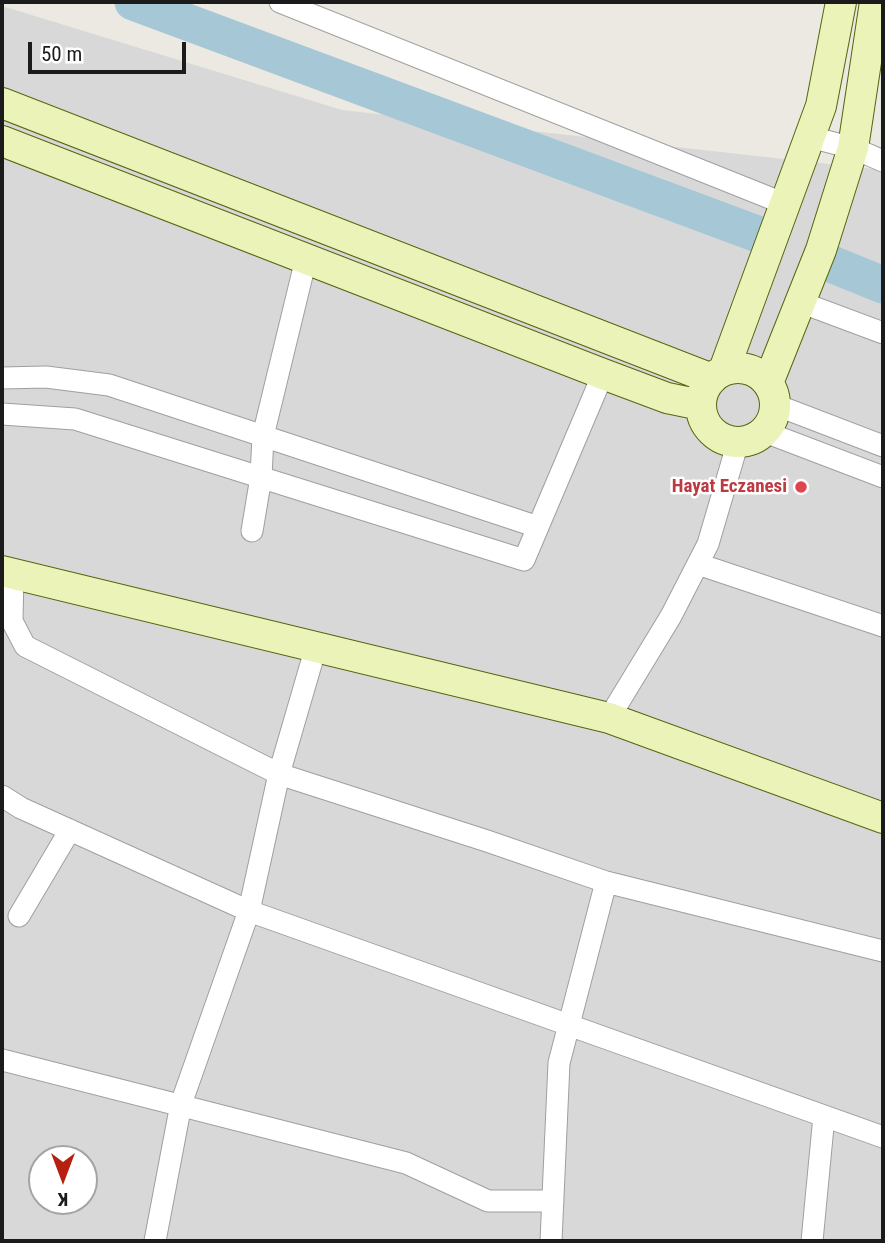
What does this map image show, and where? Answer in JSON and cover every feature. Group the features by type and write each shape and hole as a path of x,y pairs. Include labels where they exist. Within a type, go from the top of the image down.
{"street":[{"path":"280,2 785,204"},
{"path":"841,2 821,106 785,204 712,385 704,419 712,432 724,440 762,416 883,446"},
{"path":"609,718 671,617 698,564 762,416 800,302 821,250 853,148 875,2"},
{"path":"2,103 712,385"},
{"path":"810,137 853,148 883,161"},
{"path":"2,141 667,398 712,385 738,368 752,370 762,416"},
{"path":"252,531 261,477 263,436 306,259"},
{"path":"800,302 883,333"},
{"path":"2,414 75,419 524,561 603,374"},
{"path":"2,378 46,377 109,385 538,527"},
{"path":"762,416 883,477"},
{"path":"698,564 883,626"},
{"path":"883,818 609,718 8,573 12,621 25,646 279,774 606,882 883,951"},
{"path":"155,1241 181,1104 248,911 279,774 316,647"},
{"path":"2,796 248,911 883,1137"},
{"path":"19,916 70,830"},
{"path":"551,1241 559,1063 606,882"},
{"path":"2,1060 406,1163 488,1201 552,1201"},
{"path":"812,1241 824,1115"}],"shaded area":[{"path":"2,6 342,110 883,170 883,1241 2,1241"}],"waterway":[{"path":"133,2 760,235"},
{"path":"829,263 883,285"}],"place":[{"name":"Hayat Eczanesi","path":"801,487"}]}
